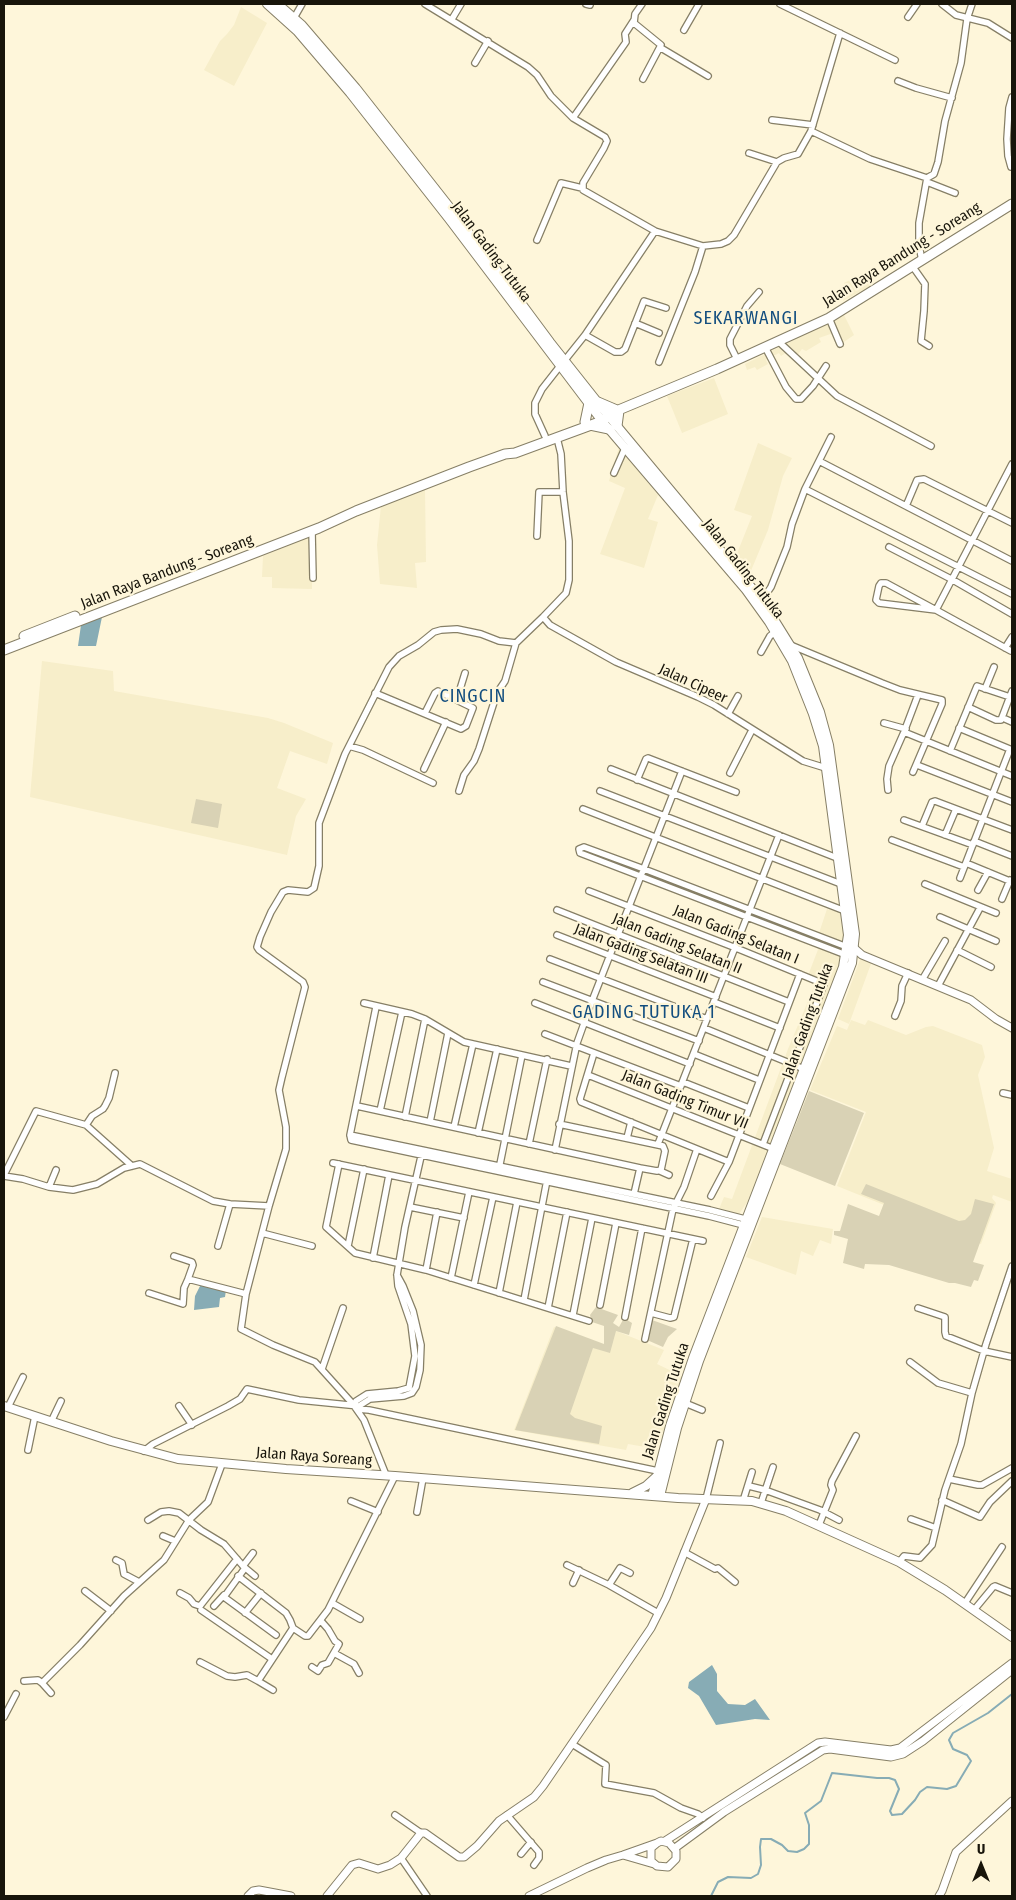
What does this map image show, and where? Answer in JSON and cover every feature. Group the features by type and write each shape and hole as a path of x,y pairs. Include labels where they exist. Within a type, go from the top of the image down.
{"main road":[{"name":"Jalan Gading Tutuka","path":"267,4 297,31 455,214 562,363 593,403 608,415 613,428 625,448 762,600 786,644 813,714 830,769 855,934 807,1068 691,1374 668,1448 656,1496"},
{"name":"Jalan Gading Tutuka","path":"278,4 294,18 350,82 387,134"},
{"name":"Jalan Raya Bandung - Soreang","path":"505,454 513,447 608,415 829,318 1012,204"},
{"path":"593,403 608,415 613,428 587,423 593,403"},
{"name":"Jalan Raya Bandung - Soreang","path":"4,650 505,454 515,453 557,438 587,423"},
{"name":"Jalan Gading Tutuka","path":"613,428 712,544 775,632 786,644"},
{"name":"Jalan Raya Bandung - Soreang","path":"4,644 318,523 339,518"},
{"name":"Jalan Gading Tutuka","path":"830,769 837,858 850,952"},
{"name":"Jalan Gading Tutuka","path":"749,1223 774,1149 807,1068"},
{"name":"Jalan Gading Tutuka","path":"656,1496 657,1474 685,1403 691,1374"},
{"name":"Jalan Raya Soreang","path":"6,1407 144,1451 178,1459 222,1464 761,1503 786,1510 899,1562 965,1603 1012,1637"},
{"path":"630,1494 646,1486 657,1474"}],"street":[{"path":"294,18 302,4"},
{"path":"426,4 513,56 534,72 551,96 572,118 606,139 604,148 583,183 582,188"},
{"path":"452,20 461,4"},
{"path":"572,118 625,43 625,34 642,4"},
{"path":"684,30 699,4"},
{"path":"780,4 895,60"},
{"path":"908,17 917,4"},
{"path":"942,4 967,22 980,20 1012,38"},
{"path":"922,261 919,245 919,224 927,180 936,169 945,121 961,63 967,22 972,4"},
{"path":"634,20 635,25 660,43 661,48 708,76"},
{"path":"537,240 561,183 582,188 585,192 655,231 703,246 721,244 734,235 777,162 800,153 812,128 840,33"},
{"path":"475,63 488,41"},
{"path":"643,79 661,48"},
{"path":"898,81 952,98"},
{"path":"1011,167 1008,156 1008,138 1009,108 1012,97"},
{"path":"772,120 812,128 870,159 927,180 955,193"},
{"path":"749,153 777,162"},
{"path":"545,436 535,414 535,403 542,389 584,335 655,231"},
{"path":"659,362 695,272 703,246"},
{"path":"913,267 925,284 921,341 929,346"},
{"path":"737,359 730,345 730,339 746,306 759,292"},
{"path":"584,335 615,352 621,352 625,350 644,301 666,308"},
{"path":"829,318 840,344"},
{"path":"635,323 659,333"},
{"path":"778,341 837,396 931,446"},
{"path":"766,347 786,387 799,400 819,379 826,366"},
{"path":"762,600 771,587 787,547 792,524 805,490 831,437"},
{"path":"459,791 465,773 474,761 479,749 497,693 505,681 516,643 564,597 569,585 569,541 561,454 557,438"},
{"path":"614,473 625,448"},
{"path":"819,461 1012,561"},
{"path":"936,610 1012,464"},
{"path":"906,506 920,478 989,510 1012,523"},
{"path":"805,490 1012,594"},
{"path":"538,536 539,492 563,492"},
{"path":"312,531 313,578"},
{"path":"889,547 953,580 1012,614"},
{"path":"936,610 879,603 876,600 879,586 881,583 886,583 1012,651"},
{"name":"Jalan Cipeer","path":"543,618 550,625 616,662 698,696 803,761 830,769"},
{"path":"386,1475 364,1420 322,1369 313,1360 273,1345 242,1330 240,1325 246,1294 269,1206 286,1155 286,1127 280,1096 280,1084 305,987 302,982 259,950 258,944 271,912 282,893 288,890 309,891 314,888 319,866 319,823 349,746 390,667 399,656 418,645 434,632 441,630 457,629 500,641 516,643"},
{"path":"760,652 770,636 775,632"},
{"path":"1005,648 1012,637"},
{"path":"786,644 861,675 938,699 942,702 913,772"},
{"path":"985,689 994,667"},
{"path":"457,699 464,673"},
{"path":"950,751 975,688 978,686 1011,694 1003,718"},
{"path":"376,693 463,729 473,706 437,691 425,713"},
{"path":"888,790 889,766 918,694"},
{"path":"728,714 738,696"},
{"path":"968,707 996,720 1003,718 1012,722"},
{"path":"424,769 446,722"},
{"path":"884,723 905,730 926,741 1012,776"},
{"path":"959,728 1011,750 960,878"},
{"path":"730,773 752,730"},
{"path":"349,746 433,783"},
{"path":"637,780 647,758 736,792"},
{"path":"917,764 1012,802"},
{"path":"611,769 837,858"},
{"path":"555,1150 576,1046 682,771"},
{"path":"600,791 841,884"},
{"path":"922,826 932,802 1012,830"},
{"path":"583,809 845,911"},
{"path":"945,835 956,809"},
{"path":"904,820 1012,856"},
{"path":"658,1144 779,835"},
{"path":"892,840 1011,881 1002,899"},
{"path":"850,952 794,926 644,868 584,847 579,849 580,853 790,934 850,952 862,955 908,973 971,1000 996,1019 1012,1028"},
{"path":"978,890 988,872"},
{"path":"925,884 996,913"},
{"path":"686,894 689,886"},
{"name":"Jalan Gading Selatan I","path":"589,892 822,983 824,986 763,1144"},
{"path":"938,986 980,908"},
{"name":"Jalan Gading Selatan II","path":"556,910 789,1002"},
{"path":"940,917 996,941"},
{"path":"790,934 794,926"},
{"name":"Jalan Gading Selatan III","path":"557,935 715,999 780,1028"},
{"path":"922,980 945,941"},
{"path":"957,950 990,967"},
{"path":"550,959 707,1019"},
{"path":"895,1016 901,1001 902,986 908,973"},
{"path":"711,1196 729,1162 800,974"},
{"path":"543,982 699,1042"},
{"path":"364,1003 425,1019 460,1040 472,1044 547,1059 571,1066"},
{"path":"535,1003 690,1064"},
{"path":"376,1007 350,1135 351,1140 499,1168 749,1223"},
{"path":"380,1111 402,1012"},
{"path":"405,1117 425,1019"},
{"path":"704,1028 794,1065 807,1068"},
{"path":"430,1122 448,1033"},
{"path":"545,1034 749,1108"},
{"path":"454,1128 472,1044"},
{"path":"478,1133 497,1049"},
{"path":"594,1053 580,1099 581,1102 729,1162"},
{"path":"694,1054 759,1080"},
{"path":"499,1168 522,1055"},
{"path":"529,1144 547,1059"},
{"path":"86,1125 92,1116 103,1109 110,1098 115,1073"},
{"name":"Jalan Gading Timur VII","path":"588,1075 774,1149"},
{"path":"1003,1093 1012,1095"},
{"path":"356,1106 660,1171 669,1175"},
{"path":"132,1166 86,1125 36,1111 4,1176 23,1179 49,1187 73,1190 102,1182 124,1168 132,1166 138,1164 205,1198 230,1204 269,1206"},
{"path":"626,1138 631,1122"},
{"path":"560,1124 658,1144 665,1149 660,1171"},
{"path":"645,1339 674,1206 684,1187 697,1149"},
{"path":"355,1407 356,1401 367,1394 408,1389 418,1355 412,1324 398,1286 397,1275 398,1262 422,1152"},
{"path":"332,1163 704,1241"},
{"path":"340,1164 326,1227 355,1253 426,1270 590,1321"},
{"path":"634,1194 640,1168"},
{"path":"348,1246 364,1169"},
{"path":"49,1187 56,1170"},
{"path":"373,1258 389,1175"},
{"path":"547,1179 634,1194 674,1206"},
{"path":"524,1300 547,1179"},
{"path":"451,1278 469,1192"},
{"path":"474,1285 493,1197"},
{"path":"499,1293 517,1202"},
{"path":"218,1246 230,1204"},
{"path":"410,1207 464,1218"},
{"path":"426,1270 437,1212"},
{"path":"548,1308 567,1212"},
{"path":"573,1315 592,1218"},
{"path":"600,1305 616,1223"},
{"path":"625,1317 642,1228"},
{"path":"262,1233 312,1246"},
{"path":"651,1313 670,1318 674,1317 693,1239"},
{"path":"149,1293 182,1304 184,1302 184,1288 193,1265 192,1262 174,1256"},
{"path":"899,1562 904,1556 921,1557 932,1545 942,1500 961,1444 972,1393 984,1351 1012,1266"},
{"path":"188,1279 246,1294"},
{"path":"322,1369 343,1308"},
{"path":"918,1308 945,1317 946,1336 984,1351 1012,1357"},
{"path":"910,1362 938,1383 972,1393"},
{"path":"6,1407 23,1377"},
{"path":"144,1451 153,1444 240,1398 247,1389 300,1400 355,1407 657,1474"},
{"path":"51,1422 61,1401"},
{"path":"685,1403 702,1410"},
{"path":"179,1406 192,1425"},
{"path":"28,1450 35,1416"},
{"path":"819,1525 833,1490 830,1485 856,1436"},
{"path":"395,1815 461,1858 477,1846 499,1821 534,1797 651,1628 666,1598 706,1499 720,1443"},
{"path":"42,1683 65,1662 139,1582 164,1560 189,1520 208,1502 222,1464"},
{"path":"761,1503 773,1467"},
{"path":"949,1480 978,1486 1012,1468"},
{"path":"743,1501 752,1472"},
{"path":"238,1576 286,1614 293,1628 307,1636 321,1621 332,1603 395,1476"},
{"path":"417,1512 423,1478"},
{"path":"942,1500 979,1517 990,1502 1012,1481"},
{"path":"749,1486 824,1512 839,1520"},
{"path":"351,1501 378,1512"},
{"path":"148,1520 157,1514 169,1511 179,1513 200,1530 224,1544 236,1559 255,1576"},
{"path":"911,1519 936,1528"},
{"path":"163,1536 175,1541"},
{"path":"965,1603 1002,1547"},
{"path":"684,1552 715,1569 718,1568 736,1582"},
{"path":"214,1606 238,1576 253,1553"},
{"path":"180,1593 189,1598 194,1604 200,1606 236,1559"},
{"path":"116,1560 122,1563 124,1574 139,1582"},
{"path":"567,1565 609,1585 658,1613"},
{"path":"609,1585 619,1569 622,1568 630,1573"},
{"path":"573,1583 579,1570"},
{"path":"974,1610 995,1586 1012,1593"},
{"path":"85,1591 111,1611"},
{"path":"245,1613 261,1594"},
{"path":"224,1595 225,1598 276,1635"},
{"path":"332,1603 360,1619"},
{"path":"201,1610 272,1659"},
{"path":"312,1667 318,1671 322,1665 328,1663 339,1644 321,1621"},
{"path":"258,1680 293,1628"},
{"path":"334,1653 354,1664 360,1673"},
{"path":"200,1662 227,1676 247,1675 273,1690"},
{"path":"675,1848 724,1812 823,1750 830,1749 897,1757 1012,1663"},
{"path":"529,1896 587,1868 666,1841 818,1744 825,1742 896,1750 920,1738 1012,1670"},
{"path":"24,1681 38,1680 51,1694"},
{"path":"4,1717 16,1694"},
{"path":"572,1744 606,1766 605,1784 654,1793 703,1818"},
{"path":"939,1896 956,1852 1012,1801"},
{"path":"507,1815 540,1855 534,1865"},
{"path":"327,1896 354,1863 378,1869 390,1865 400,1858 421,1833"},
{"path":"623,1855 654,1864 661,1868 672,1865 676,1859 675,1848 666,1841"},
{"path":"521,1854 531,1842"},
{"path":"654,1864 650,1852 657,1843"},
{"path":"400,1858 427,1896"},
{"path":"248,1896 253,1890 259,1890 291,1896"}],"shaded area":[{"path":"241,7 267,23 234,86 204,70 220,41 234,25"},
{"path":"868,271 874,284 843,301 844,283"},
{"path":"844,315 854,335 841,344 836,332 819,338 821,342 806,351 802,349 797,356 789,351 781,356 779,353 766,360 768,364 757,370 755,367 747,370 745,364"},
{"path":"714,378 728,414 682,433 667,396"},
{"path":"758,443 792,458 783,476 768,530 750,573 736,556 752,516 734,510"},
{"path":"619,447 658,495 648,519 658,522 644,568 600,554 625,488 609,481"},
{"path":"425,489 426,562 415,563 417,588 380,584 377,545 381,506"},
{"path":"312,536 312,589 272,588 272,577 262,577 263,556"},
{"path":"42,661 113,671 114,691 268,718 333,743 327,764 290,751 277,788 306,799 296,816 287,855 30,797"},
{"path":"196,799 222,804 218,828 191,823"},
{"path":"827,909 842,913 844,942 819,933"},
{"path":"819,947 842,956 840,966 753,1194 739,1214 719,1209 724,1197 732,1199 788,1049 816,982 807,978"},
{"path":"861,957 872,961 849,1024 838,1019"},
{"path":"851,1020 865,1025 868,1020 906,1035 933,1026 982,1045 985,1057 978,1075 994,1148 987,1171 1012,1179 1012,1202 993,1195 992,1198 996,1203 981,1244 837,1186 866,1112 810,1090 837,1026 847,1030"},
{"path":"809,1091 864,1113 835,1186 780,1164"},
{"path":"866,1184 959,1221 965,1220 971,1214 975,1199 994,1204 973,1262 984,1265 978,1281 974,1280 971,1287 949,1283 889,1265 865,1264 864,1269 843,1263 848,1239 834,1235 834,1231 840,1231 848,1204 879,1216 884,1203 861,1194"},
{"path":"762,1217 833,1229 831,1244 820,1240 813,1256 801,1251 796,1275 746,1257"},
{"path":"596,1307 618,1315 613,1323 619,1327 624,1318 632,1323 629,1335 616,1331 610,1353 593,1348 570,1414 575,1418 602,1426 599,1444 515,1430 556,1326 604,1344 604,1326 592,1322 590,1315"},
{"path":"652,1320 677,1329 668,1337 663,1347 647,1340"},
{"path":"554,1327 604,1346 611,1329 664,1350 657,1364 682,1376 657,1449 628,1444 626,1450 514,1430"}],"water":[{"path":"102,617 96,646 78,646 81,625"},
{"path":"201,1284 226,1290 225,1297 220,1298 219,1307 194,1310 195,1296"},
{"path":"712,1665 717,1674 717,1691 728,1704 745,1705 755,1699 770,1720 755,1719 716,1725 699,1696 688,1688 689,1682"}],"waterway":[{"path":"711,1896 718,1882 728,1877 751,1878 758,1874 761,1865 761,1839 771,1839 788,1851 797,1852 809,1844 809,1825 805,1813 821,1801 832,1773 895,1780 899,1789 890,1811 892,1815 902,1814 920,1792 927,1787 947,1789 956,1786 971,1761 967,1755 953,1749 949,1740 953,1733 988,1713 1012,1694"}],"district":[{"name":"SEKARWANGI","path":"746,319"},
{"name":"CINGCIN","path":"473,697"},
{"name":"GADING TUTUKA 1","path":"644,1013"}]}
